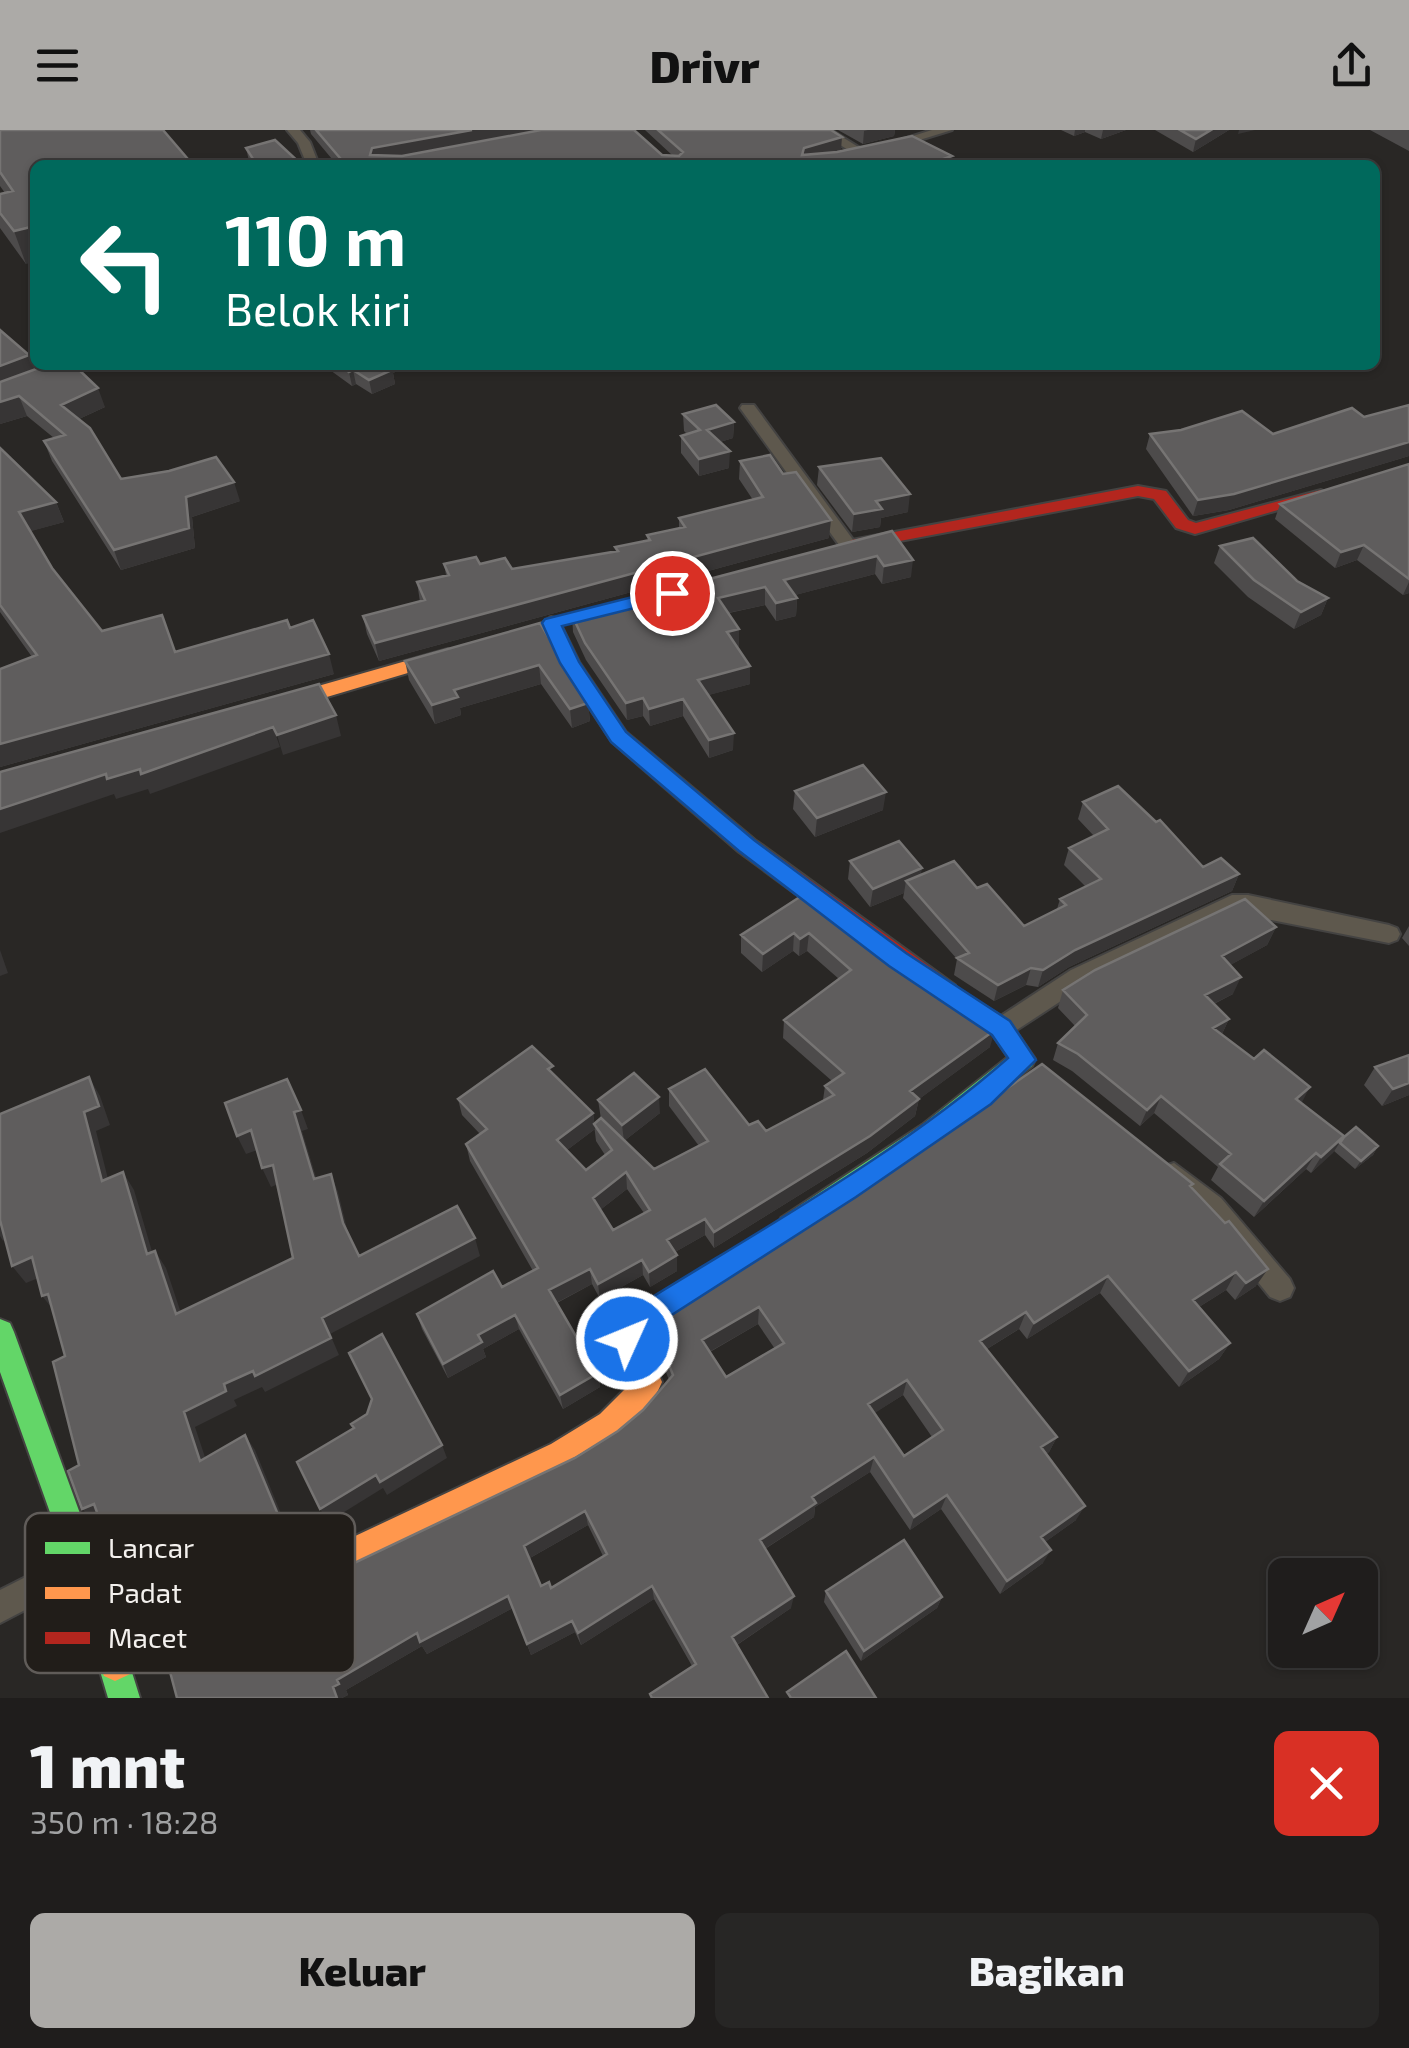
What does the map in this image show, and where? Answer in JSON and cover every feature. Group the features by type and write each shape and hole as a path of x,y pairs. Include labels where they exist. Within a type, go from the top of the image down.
{"street":[{"path":"293,130 304,142 311,160"},
{"path":"822,130 862,153"},
{"path":"845,157 946,130"},
{"path":"0,397 73,370"},
{"path":"748,408 840,547 1138,491 1160,495 1182,524 1204,530 1336,490"},
{"path":"551,624 570,663 618,737 747,846 897,960 1001,1028 1024,1060 1049,1074"},
{"path":"260,709 464,650"},
{"path":"1001,1028 1079,977 1232,904 1248,904 1389,934"},
{"path":"355,1551 560,1454 627,1413 640,1401 648,1382 627,1339 630,1326 847,1188 982,1096 1024,1060"},
{"path":"1152,1156 1212,1206 1280,1288"},
{"path":"0,1332 65,1513"},
{"path":"0,1607 25,1594"},
{"path":"118,1673 124,1698"}],"building":[{"path":"0,130 163,130 189,160 30,160 30,227 14,231 0,213 0,194 13,191 0,172"},
{"path":"316,130 472,130 372,148 370,155 402,156 541,130 634,130 662,155 679,156 683,152 658,130 831,130 842,137 804,148 802,155 837,152 912,136 952,156 940,160 342,160"},
{"path":"1180,130 1211,130 1196,139"},
{"path":"275,140 297,160 254,160 246,148"},
{"path":"0,330 29,355 0,366"},
{"path":"33,370 79,370 98,388 61,405 90,428 121,479 169,471 216,457 234,482 186,497 189,528 114,550 44,441 65,435 19,396 0,402 0,382"},
{"path":"353,370 392,370 369,380"},
{"path":"716,405 734,422 707,430 730,451 699,459 681,436 700,430 683,414"},
{"path":"1409,405 1409,442 1234,494 1198,500 1150,434 1181,430 1242,411 1273,434 1352,408 1364,417"},
{"path":"0,448 56,502 19,512 52,568 102,631 162,615 175,652 287,620 290,628 313,620 329,654 0,744 0,669 37,655 0,605"},
{"path":"770,455 783,474 796,472 831,520 375,643 363,616 425,600 417,582 449,575 444,564 476,557 480,564 505,558 512,569 618,551 615,547 650,540 647,535 685,527 679,518 763,497 740,461"},
{"path":"881,458 910,494 876,501 882,509 854,514 819,467"},
{"path":"1409,464 1409,579 1364,545 1341,552 1280,504"},
{"path":"892,531 913,560 884,566 877,556 784,580 797,598 776,603 765,587 718,598 739,629 727,632 750,666 698,680 734,733 709,740 683,699 649,709 643,698 626,703 585,643 572,615"},
{"path":"1253,538 1297,581 1328,598 1301,612 1254,580 1220,546"},
{"path":"540,623 588,703 570,709 539,665 454,690 458,697 432,705 405,661"},
{"path":"319,684 336,715 277,735 273,727 141,774 140,769 107,779 106,774 0,809 0,772"},
{"path":"863,765 886,792 817,818 795,791"},
{"path":"1118,786 1156,822 1160,820 1203,867 1221,858 1239,874 1075,950 1043,970 1031,968 998,985 957,958 969,953 906,881 954,861 977,888 987,884 1024,926 1066,905 1060,899 1101,879 1069,848 1108,829 1083,802"},
{"path":"899,841 922,868 873,889 850,861"},
{"path":"806,893 912,977 917,974 995,1030 910,1091 919,1099 870,1136 714,1232 705,1219 667,1240 677,1255 649,1272 642,1260 598,1284 590,1269 549,1290 581,1345 605,1332 616,1356 595,1368 598,1373 560,1395 515,1315 478,1335 482,1342 443,1364 417,1314 493,1271 502,1287 538,1268 466,1144 487,1129 458,1099 532,1046 553,1066 548,1069 593,1113 557,1140 586,1170 612,1150 594,1124 601,1118 654,1169 708,1141 669,1089 705,1069 749,1125 758,1121 766,1131 834,1095 825,1086 844,1073 784,1020 851,970 809,933 800,939 794,933 763,954 741,935","holes":["626,1172 650,1210 613,1230 593,1198"]},
{"path":"1245,899 1276,927 1222,956 1241,977 1205,995 1229,1019 1213,1028 1254,1059 1264,1050 1310,1087 1296,1099 1344,1136 1321,1157 1316,1153 1264,1201 1220,1164 1231,1154 1161,1096 1147,1110 1078,1054 1058,1043 1087,1015 1063,990 1095,970"},
{"path":"1409,1055 1409,1083 1393,1089 1375,1067"},
{"path":"1042,1064 1193,1184 1190,1186 1225,1223 1229,1221 1268,1269 1246,1283 1236,1272 1193,1300 1230,1343 1189,1371 1108,1276 1034,1323 1026,1312 980,1341 1057,1437 1041,1447 1085,1506 1041,1537 1051,1550 1007,1581 947,1495 914,1517 874,1457 812,1497 816,1503 760,1540 794,1596 732,1637 768,1698 652,1698 650,1694 696,1664 652,1586 578,1633 572,1621 527,1644 508,1596 420,1642 417,1633 355,1669 355,1563 575,1458 618,1431 643,1410 673,1375 652,1323 859,1191","holes":["759,1307 784,1343 726,1377 702,1340","907,1380 943,1430 904,1456 868,1404","585,1511 607,1554 551,1588 549,1582 541,1586 524,1546"]},
{"path":"634,1073 659,1097 622,1125 598,1100"},
{"path":"89,1077 99,1106 84,1112 102,1181 123,1172 147,1254 155,1251 176,1314 293,1258 273,1165 262,1168 251,1130 237,1136 225,1103 287,1079 301,1110 294,1112 314,1179 331,1174 343,1223 359,1256 457,1206 475,1238 322,1318 331,1338 255,1376 253,1371 224,1384 226,1391 184,1412 200,1461 245,1435 277,1513 97,1513 94,1504 82,1509 68,1471 79,1465 53,1362 65,1356 48,1294 42,1296 32,1257 12,1266 0,1220 0,1114"},
{"path":"1356,1127 1378,1146 1361,1161 1340,1143"},
{"path":"382,1334 442,1445 380,1482 376,1475 320,1509 297,1462 354,1428 351,1424 367,1414 372,1399 349,1353"},
{"path":"904,1540 942,1597 864,1651 826,1591"},
{"path":"846,1651 876,1698 791,1698 787,1692"},
{"path":"170,1673 349,1673 333,1687 337,1698 177,1698"}],"traffic: fast":[{"path":"790,1227 931,1133 1023,1059 1001,1028 947,992"},
{"path":"0,1332 65,1513"},
{"path":"116,1673 124,1698"}],"traffic: slow":[{"path":"283,703 448,655"},
{"path":"355,1551 561,1454 621,1415 648,1382 627,1339 630,1327 790,1227"}],"traffic: jam":[{"path":"852,545 1138,491 1160,495 1182,524 1195,529 1321,495"},
{"path":"551,623 570,663 619,737 747,846 947,992"}],"route":[{"path":"627,1339 630,1326 847,1188 982,1096 1024,1060 1001,1028 897,960 747,846 618,737 570,663 551,623 672,593"}]}
